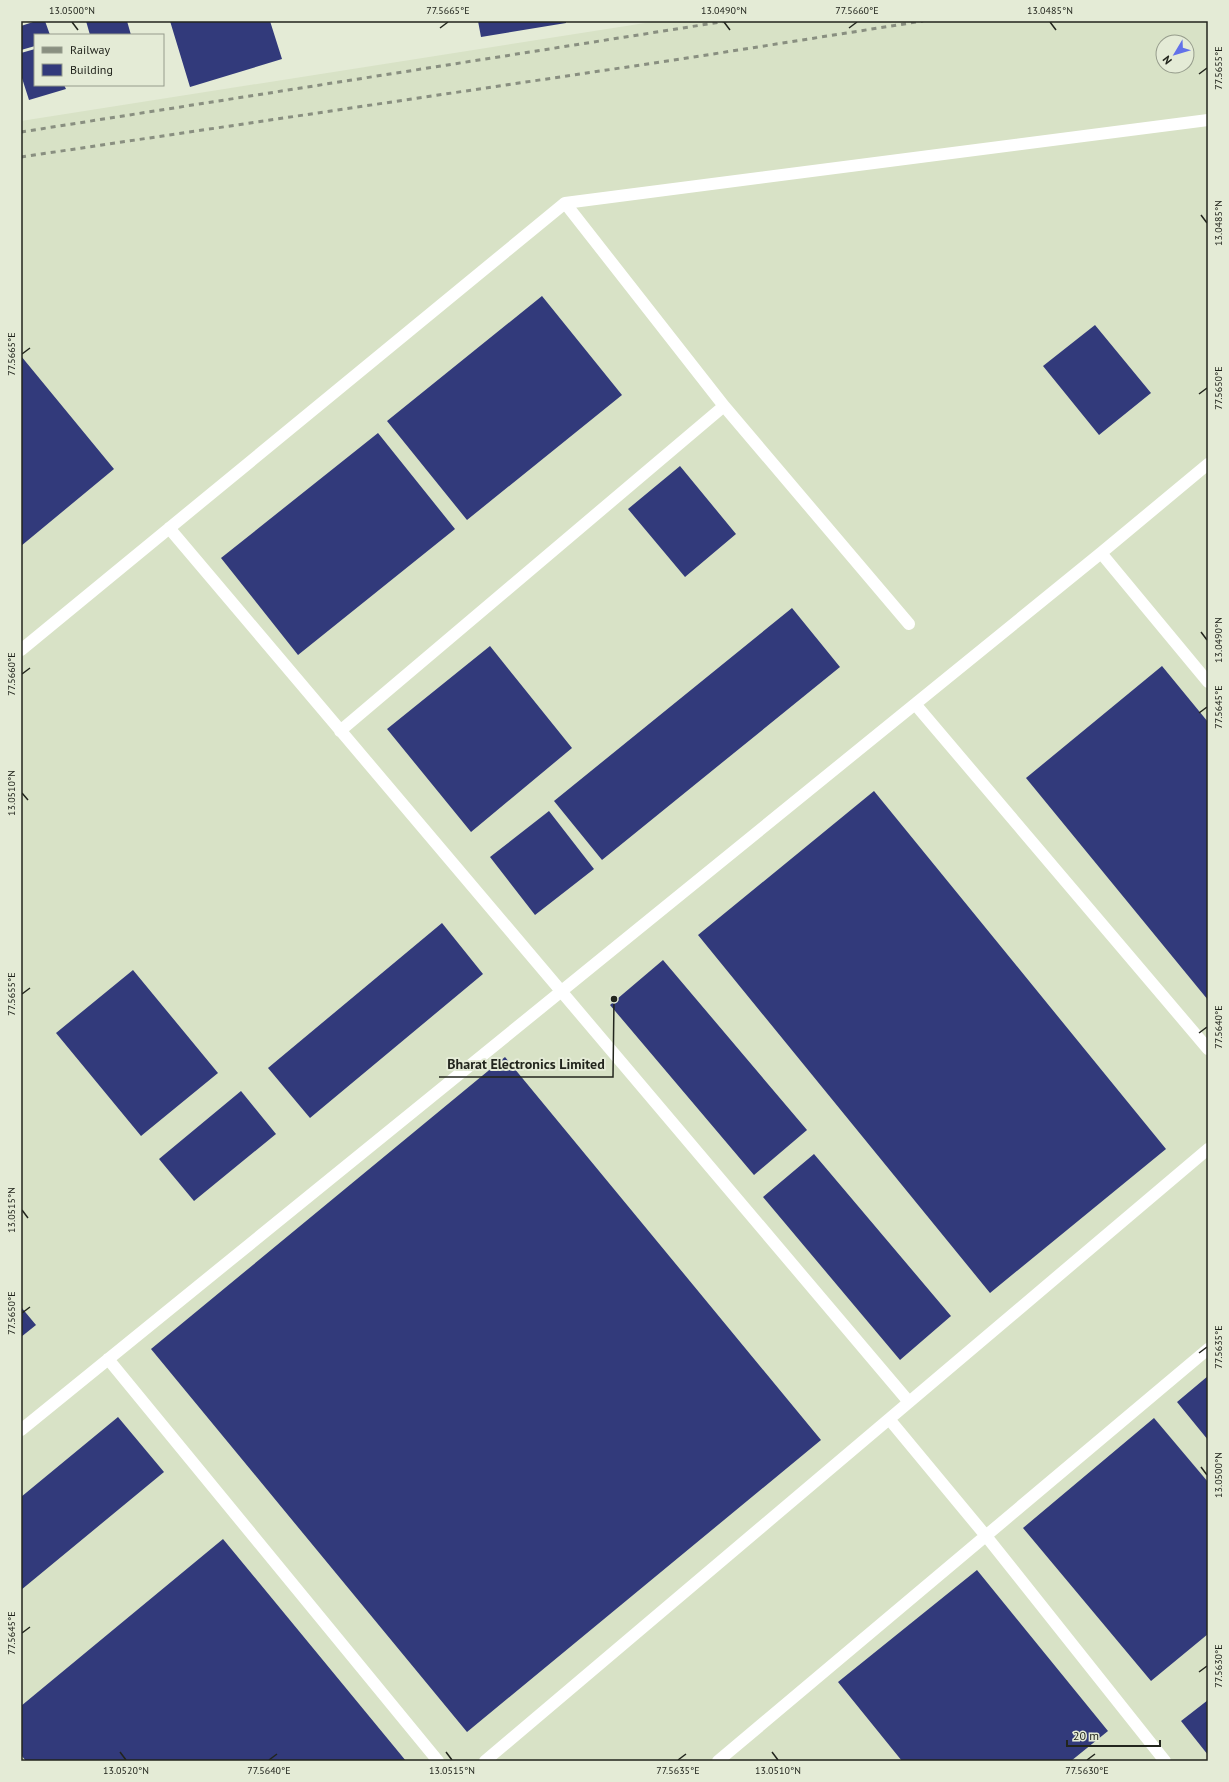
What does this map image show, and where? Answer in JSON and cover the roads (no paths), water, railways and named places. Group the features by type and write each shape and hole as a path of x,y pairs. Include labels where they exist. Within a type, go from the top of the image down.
{"lane":[{"path":"21,650 565,203 1208,120"},
{"path":"565,203 724,406 909,624"},
{"path":"340,731 724,406"},
{"path":"21,1430 1101,553 1208,464"},
{"path":"169,528 909,1402"},
{"path":"1101,553 1208,682"},
{"path":"915,704 1208,1049"},
{"path":"484,1761 1208,1149"},
{"path":"718,1761 1208,1349"},
{"path":"108,1359 438,1761"},
{"path":"889,1419 986,1536 1165,1761"}],"railway":[{"path":"21,132 727,21"},
{"path":"21,157 681,59 923,21"}],"place":[{"name":"Bharat Electronics Limited","path":"614,999"}]}
